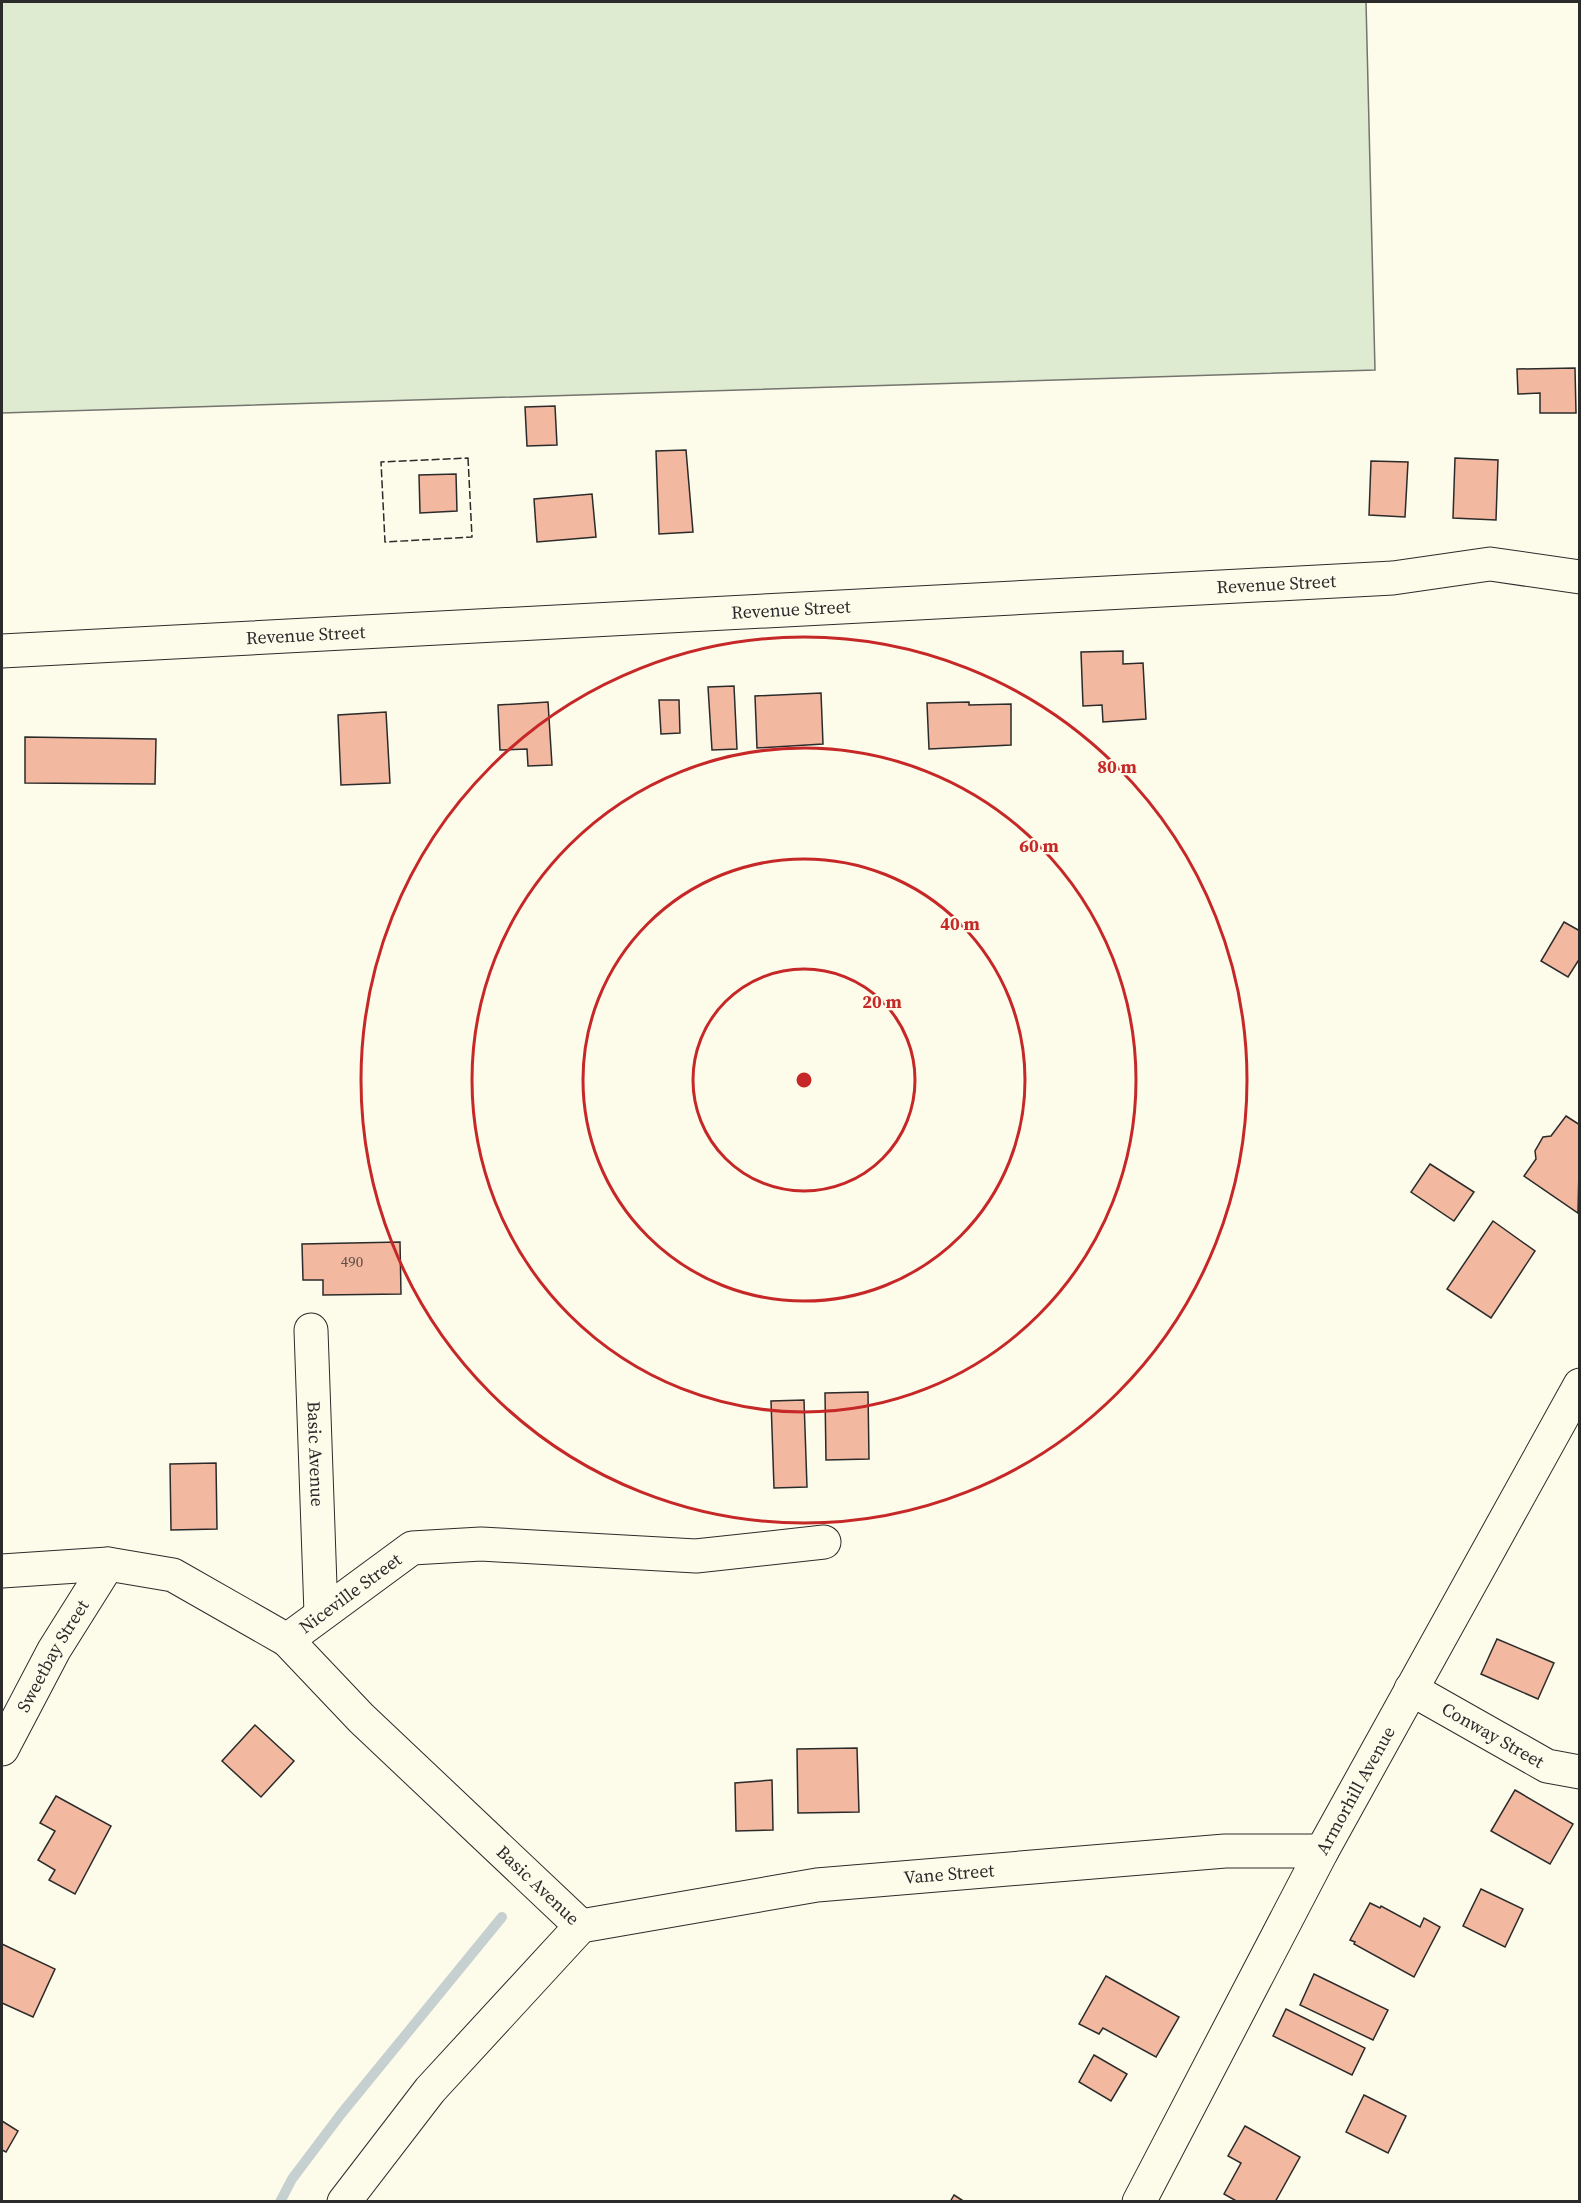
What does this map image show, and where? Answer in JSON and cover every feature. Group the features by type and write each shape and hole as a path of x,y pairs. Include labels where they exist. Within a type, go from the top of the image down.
{"street":[{"name":"Revenue Street","path":"2,651 1393,578 1490,564 1580,577"},
{"name":"Basic Avenue","path":"311,1330 321,1614"},
{"name":"Armorhill Avenue","path":"1138,2202 1322,1851 1580,1385"},
{"name":"Niceville Street","path":"2,1571 108,1564 173,1575 287,1640 412,1548 481,1544 696,1556 825,1542"},
{"name":"Sweetbay Street","path":"2,1749 54,1650 108,1564"},
{"name":"Basic Avenue","path":"287,1640 361,1718 581,1926 430,2090 344,2202"},
{"name":"Conway Street","path":"1411,1689 1547,1766 1580,1772"},
{"name":"Vane Street","path":"581,1926 817,1885 1225,1851 1322,1851"}],"green space":[{"path":"2,2 1366,2 1375,370 2,413"}],"building":[{"path":"1575,368 1576,413 1540,413 1540,393 1518,394 1517,369"},
{"path":"555,406 557,445 527,446 525,407"},
{"path":"686,450 693,532 659,534 656,451"},
{"path":"1455,458 1498,460 1496,520 1453,518"},
{"path":"1371,461 1408,462 1405,517 1369,515"},
{"path":"456,474 457,511 420,513 419,475"},
{"path":"592,494 596,537 537,542 534,499"},
{"path":"1123,651 1123,664 1143,663 1146,719 1103,722 1102,705 1083,706 1081,652"},
{"path":"734,686 737,749 712,750 708,687"},
{"path":"821,693 823,744 757,748 755,696"},
{"path":"659,700 679,700 680,733 661,734"},
{"path":"548,702 552,765 528,766 527,749 500,750 498,705"},
{"path":"969,702 969,705 1011,704 1011,745 929,749 927,703"},
{"path":"386,712 390,783 341,785 338,715"},
{"path":"25,737 156,739 155,784 25,783"},
{"path":"1564,922 1580,931 1580,958 1568,977 1541,961"},
{"path":"1566,1116 1580,1125 1578,1213 1524,1176 1536,1159 1535,1151 1543,1137 1551,1136"},
{"path":"1430,1164 1474,1192 1454,1221 1411,1192"},
{"path":"1493,1221 1535,1251 1491,1318 1447,1289"},
{"path":"400,1242 401,1294 323,1295 323,1280 303,1280 302,1244"},
{"path":"868,1392 869,1459 826,1460 825,1393"},
{"path":"804,1400 807,1487 774,1488 771,1401"},
{"path":"216,1463 217,1529 171,1530 170,1464"},
{"path":"1497,1639 1554,1663 1538,1699 1481,1674"},
{"path":"255,1725 294,1761 261,1797 222,1761"},
{"path":"857,1748 859,1812 798,1813 797,1749"},
{"path":"772,1780 773,1830 736,1831 735,1783"},
{"path":"1515,1790 1573,1824 1550,1864 1491,1831"},
{"path":"56,1796 111,1826 75,1894 49,1880 55,1870 38,1860 55,1831 40,1823"},
{"path":"1481,1889 1523,1909 1505,1947 1463,1926"},
{"path":"1370,1903 1380,1908 1381,1906 1420,1927 1424,1918 1440,1927 1414,1977 1350,1940"},
{"path":"2,1944 55,1969 33,2017 2,2003"},
{"path":"1314,1974 1388,2010 1373,2040 1300,2005"},
{"path":"1106,1976 1179,2017 1156,2057 1103,2028 1099,2034 1079,2024"},
{"path":"1286,2009 1365,2048 1352,2075 1273,2036"},
{"path":"1094,2055 1127,2074 1111,2101 1079,2082"},
{"path":"1364,2095 1406,2116 1388,2153 1346,2132"},
{"path":"2,2121 18,2131 6,2152 2,2150"},
{"path":"1245,2126 1300,2157 1275,2202 1238,2202 1224,2194 1241,2163 1228,2156"},
{"path":"954,2195 965,2202 950,2202"}],"waterway":[{"path":"280,2202 292,2179 341,2114 502,1917"}],"fence":[{"path":"468,458 472,537 385,542 381,462 468,458"}]}
